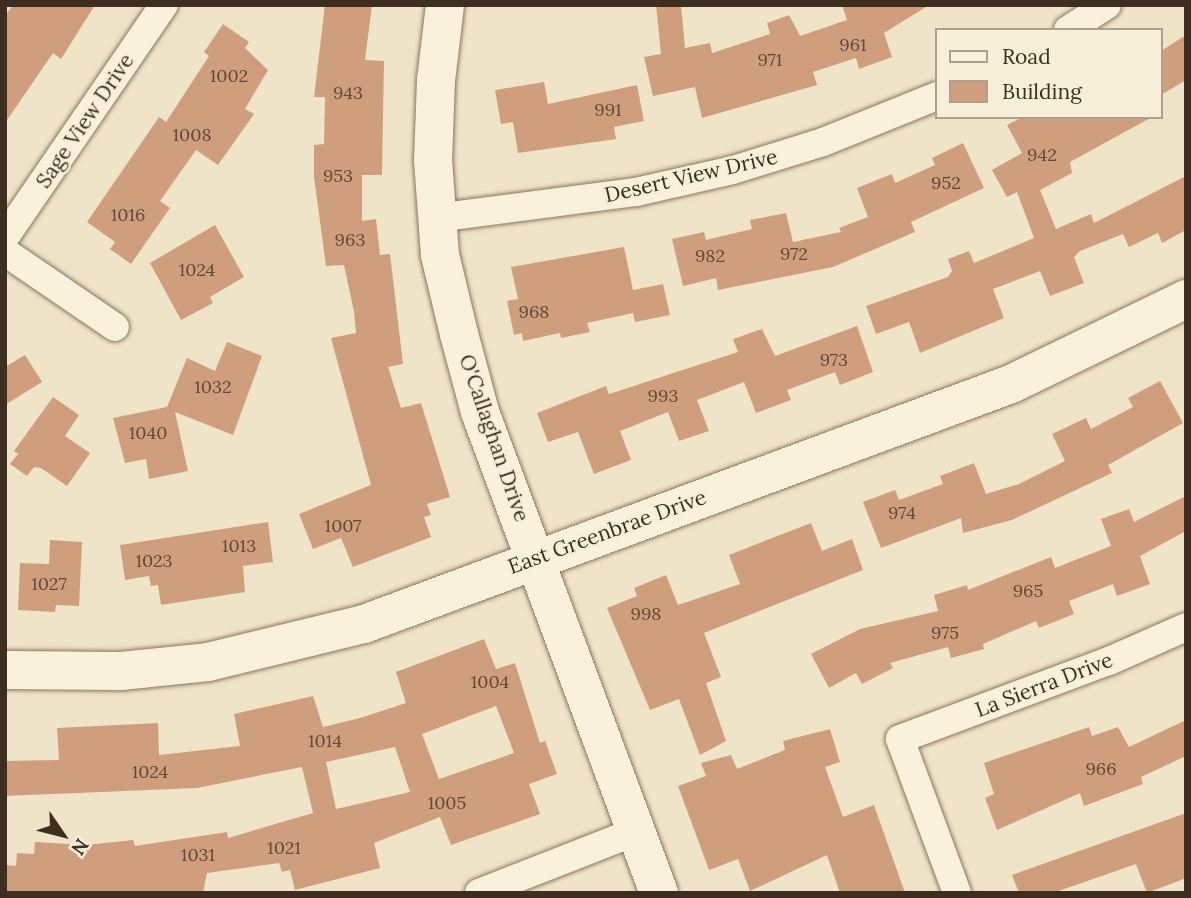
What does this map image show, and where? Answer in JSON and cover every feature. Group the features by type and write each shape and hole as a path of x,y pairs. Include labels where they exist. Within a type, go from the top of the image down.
{"street":[{"name":"Sage View Drive","path":"5,237 164,5"},
{"name":"O'Callaghan Drive","path":"445,5 436,80 436,218 440,255 480,411 659,893"},
{"path":"1071,28 1107,5"},
{"name":"Desert View Drive","path":"436,218 636,192 733,170 823,142 936,96"},
{"path":"5,252 115,327"},
{"name":"East Greenbrae Drive","path":"5,670 121,671 208,662 294,644 364,624 536,557 1012,384 1186,299"},
{"name":"La Sierra Drive","path":"957,893 900,739 1109,661 1186,627"},
{"path":"479,893 637,831"}],"building":[{"path":"13,5 95,5 61,59 53,53 5,123 5,16"},
{"path":"325,5 372,5 365,60 384,61 382,175 362,175 362,221 376,219 380,255 390,254 403,364 388,367 401,408 421,403 450,497 427,504 431,515 424,517 431,537 353,567 341,538 313,549 299,514 371,485 331,338 356,333 354,312 344,265 326,266 314,177 314,145 324,144 325,97 314,97"},
{"path":"656,5 681,5 685,48 710,43 712,53 770,34 767,23 789,15 800,36 847,20 842,5 929,5 884,33 892,57 859,69 856,58 813,72 817,85 702,118 695,87 653,96 644,57 661,54"},
{"path":"223,24 249,42 245,48 268,70 245,109 254,114 218,165 196,150 160,201 170,208 131,264 110,249 115,242 87,222 159,117 166,122 209,56 204,52"},
{"path":"1186,35 1186,80 1163,94 1163,50"},
{"path":"544,82 548,104 637,85 644,121 614,127 616,139 518,153 513,122 501,124 495,90"},
{"path":"1018,119 1148,119 1070,162 1072,173 1040,190 1056,229 1091,214 1094,223 1186,176 1186,230 1162,243 1158,233 1129,247 1123,234 1080,251 1074,257 1084,283 1050,296 1040,271 993,289 1004,318 920,353 909,322 876,334 866,306 948,277 952,271 948,259 969,251 974,263 1034,238 1017,192 1007,197 992,170 1022,153 1007,125"},
{"path":"963,143 984,188 911,222 915,232 833,267 718,290 716,278 683,286 672,239 704,232 706,240 752,229 750,220 786,213 793,242 841,232 839,228 868,217 857,188 892,174 895,183 935,165 932,158"},
{"path":"215,225 244,277 210,297 213,303 181,320 150,263"},
{"path":"624,247 633,290 663,284 670,315 635,322 633,313 587,323 590,332 561,338 560,333 523,341 522,333 514,335 507,301 518,299 511,267"},
{"path":"857,326 873,372 840,385 835,372 787,390 791,400 756,413 744,382 697,400 709,431 679,441 668,412 620,431 631,460 594,474 578,432 548,442 537,413 606,386 609,394 738,352 733,339 762,329 775,356"},
{"path":"227,342 262,356 233,435 175,412 188,471 149,479 146,459 125,463 113,418 167,407 187,358 215,371"},
{"path":"25,355 42,382 5,405 5,367"},
{"path":"1160,381 1183,423 1108,465 1112,473 1012,520 963,533 961,518 881,548 863,502 895,490 899,500 943,484 940,476 974,463 986,494 1019,484 1065,461 1052,434 1086,418 1091,429 1133,407 1128,398"},
{"path":"53,397 79,415 65,436 90,453 67,486 41,468 34,467 27,476 10,464 18,454 14,451"},
{"path":"1186,496 1186,531 1140,556 1150,584 1117,596 1113,584 1069,601 1074,614 1039,628 1036,621 983,644 984,649 951,658 948,647 890,663 893,668 862,684 856,673 829,688 811,654 860,629 938,611 934,595 967,585 968,590 1051,557 1055,568 1111,546 1101,519 1129,509 1134,522"},
{"path":"268,522 273,562 243,566 245,592 161,605 158,585 151,586 149,576 125,580 120,545"},
{"path":"811,523 822,551 852,539 863,570 704,633 721,677 706,683 726,741 700,755 679,699 650,710 607,608 637,596 634,588 666,575 678,605 740,584 729,555"},
{"path":"50,540 82,542 79,606 56,605 55,612 18,610 20,563 49,564"},
{"path":"484,639 496,669 515,663 540,743 545,741 557,774 529,784 540,814 451,845 440,817 374,843 380,868 295,890 290,870 282,872 279,863 207,873 203,893 5,893 5,865 16,866 17,853 34,854 35,842 86,845 133,840 135,846 227,832 228,838 313,813 302,767 197,788 5,796 5,761 59,760 57,728 158,723 159,755 240,746 234,714 313,696 323,727 406,703 396,672","holes":["496,706 514,753 439,779 422,734","395,747 410,792 336,809 326,762"]},
{"path":"1186,720 1186,756 1141,777 1143,784 1084,806 1080,793 997,830 985,798 994,794 984,763 1089,727 1092,736 1118,727 1129,747"},
{"path":"830,729 840,762 825,767 843,817 874,805 905,893 840,893 827,855 750,891 738,859 709,870 678,786 706,776 701,763 731,755 737,769 785,750 783,741"},
{"path":"1186,813 1186,878 1147,893 1136,864 1053,893 1019,893 1012,875"}]}
